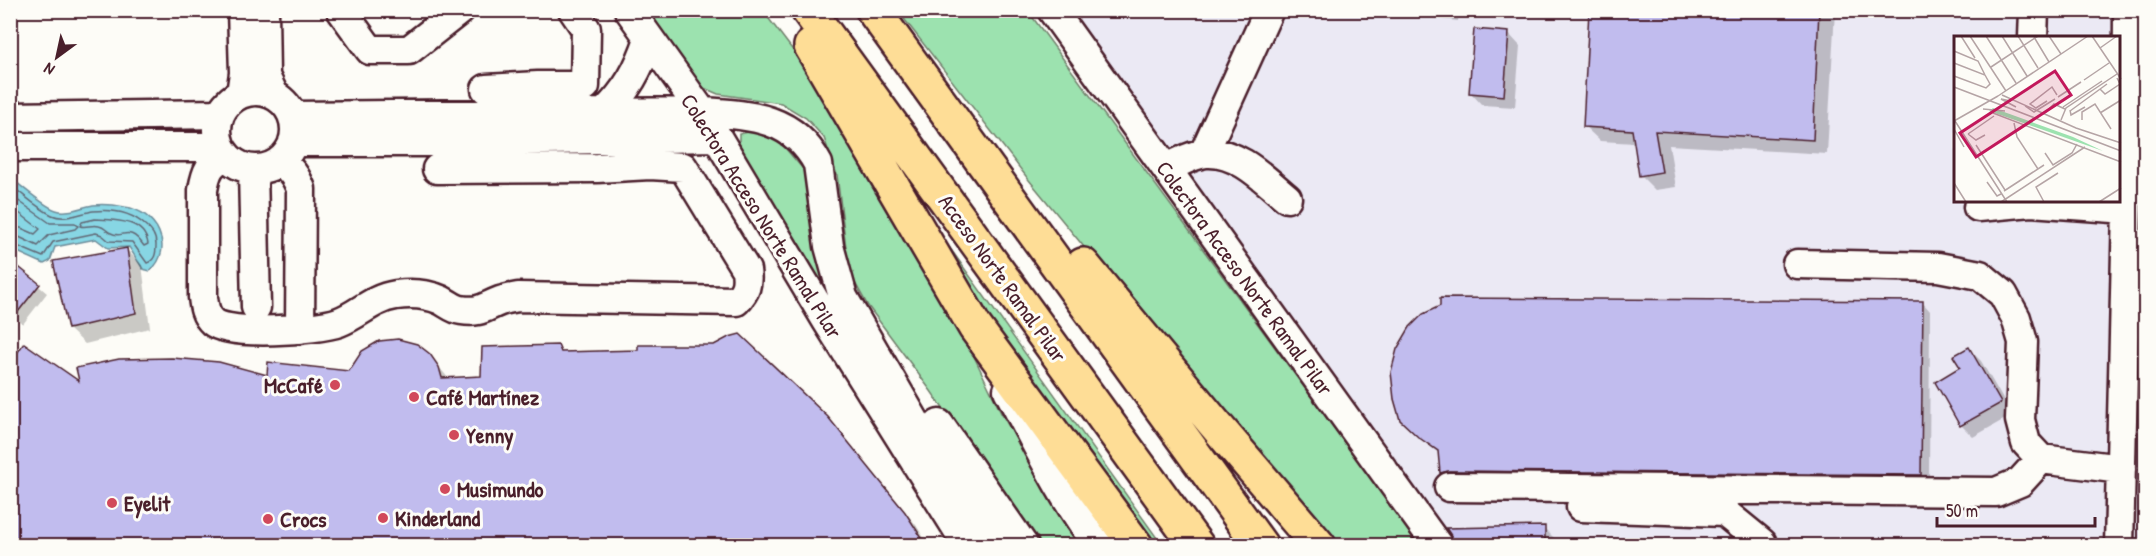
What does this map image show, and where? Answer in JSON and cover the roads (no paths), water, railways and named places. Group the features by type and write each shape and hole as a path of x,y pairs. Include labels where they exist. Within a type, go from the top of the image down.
{"highway":[{"path":"790,10 975,327 1136,546"},
{"name":"Acceso Norte Ramal Pilar","path":"808,10 1197,546"},
{"path":"873,10 1261,546"},
{"path":"958,128 1069,249 1319,546"}],"street":[{"path":"241,94 244,73 242,10"},
{"path":"264,10 265,76 285,129 289,169 297,178 301,189 300,329"},
{"path":"341,10 370,50 409,50 460,10"},
{"path":"437,155 486,115 538,86 585,86 586,29 573,10"},
{"name":"Colectora Acceso Norte Ramal Pilar","path":"629,10 702,112 827,321 968,546"},
{"name":"Colectora Acceso Norte Ramal Pilar","path":"1052,10 1438,546"},
{"path":"1204,153 1269,10"},
{"path":"2033,36 2034,10"},
{"path":"2119,546 2127,209 2128,10"},
{"path":"604,113 631,83 641,65 649,39"},
{"path":"223,152 205,177 203,190 203,297 206,312 213,322 224,328 248,330 324,327 342,321 376,300 396,295 417,294 439,299 460,310 485,310 500,301 518,297 736,301 744,293 748,281 746,270 683,167 650,165 597,168 437,155 285,129 263,92 252,91 241,94 225,106 217,125 217,136 223,152 243,168 253,170 271,167 285,129"},
{"path":"285,129 436,114 702,112 764,118 791,133 812,153 818,164 831,261 843,297 917,425 998,546"},
{"path":"10,117 220,114"},
{"path":"436,114 437,155"},
{"path":"486,115 717,137"},
{"path":"10,147 223,152"},
{"path":"1166,168 1204,153 1224,155 1246,164 1287,198"},
{"path":"253,170 256,308"},
{"path":"1978,207 2022,202"},
{"path":"2043,202 2127,209"},
{"path":"1797,264 1938,267 1980,275 2003,294 2016,318 2023,342 2020,420 2026,443 2041,459 2121,469"},
{"path":"975,327 1058,486 1099,546"},
{"path":"866,337 940,426 1024,546"},
{"path":"1449,487 1996,492 2020,482 2041,459"},
{"path":"1405,500 1724,512 1762,545"}],"water":[{"path":"11,178 40,201 56,210 70,211 93,205 121,206 146,215 159,232 162,242 158,262 150,271 143,269 129,247 108,248 96,239 55,247 50,261 44,264 11,249"}],"place":[{"name":"McCafé","path":"335,385"},
{"name":"Café Martínez","path":"414,397"},
{"name":"Yenny","path":"454,435"},
{"name":"Musimundo","path":"445,489"},
{"name":"Eyelit","path":"112,503"},
{"name":"Kinderland","path":"383,518"},
{"name":"Crocs","path":"268,519"}]}
